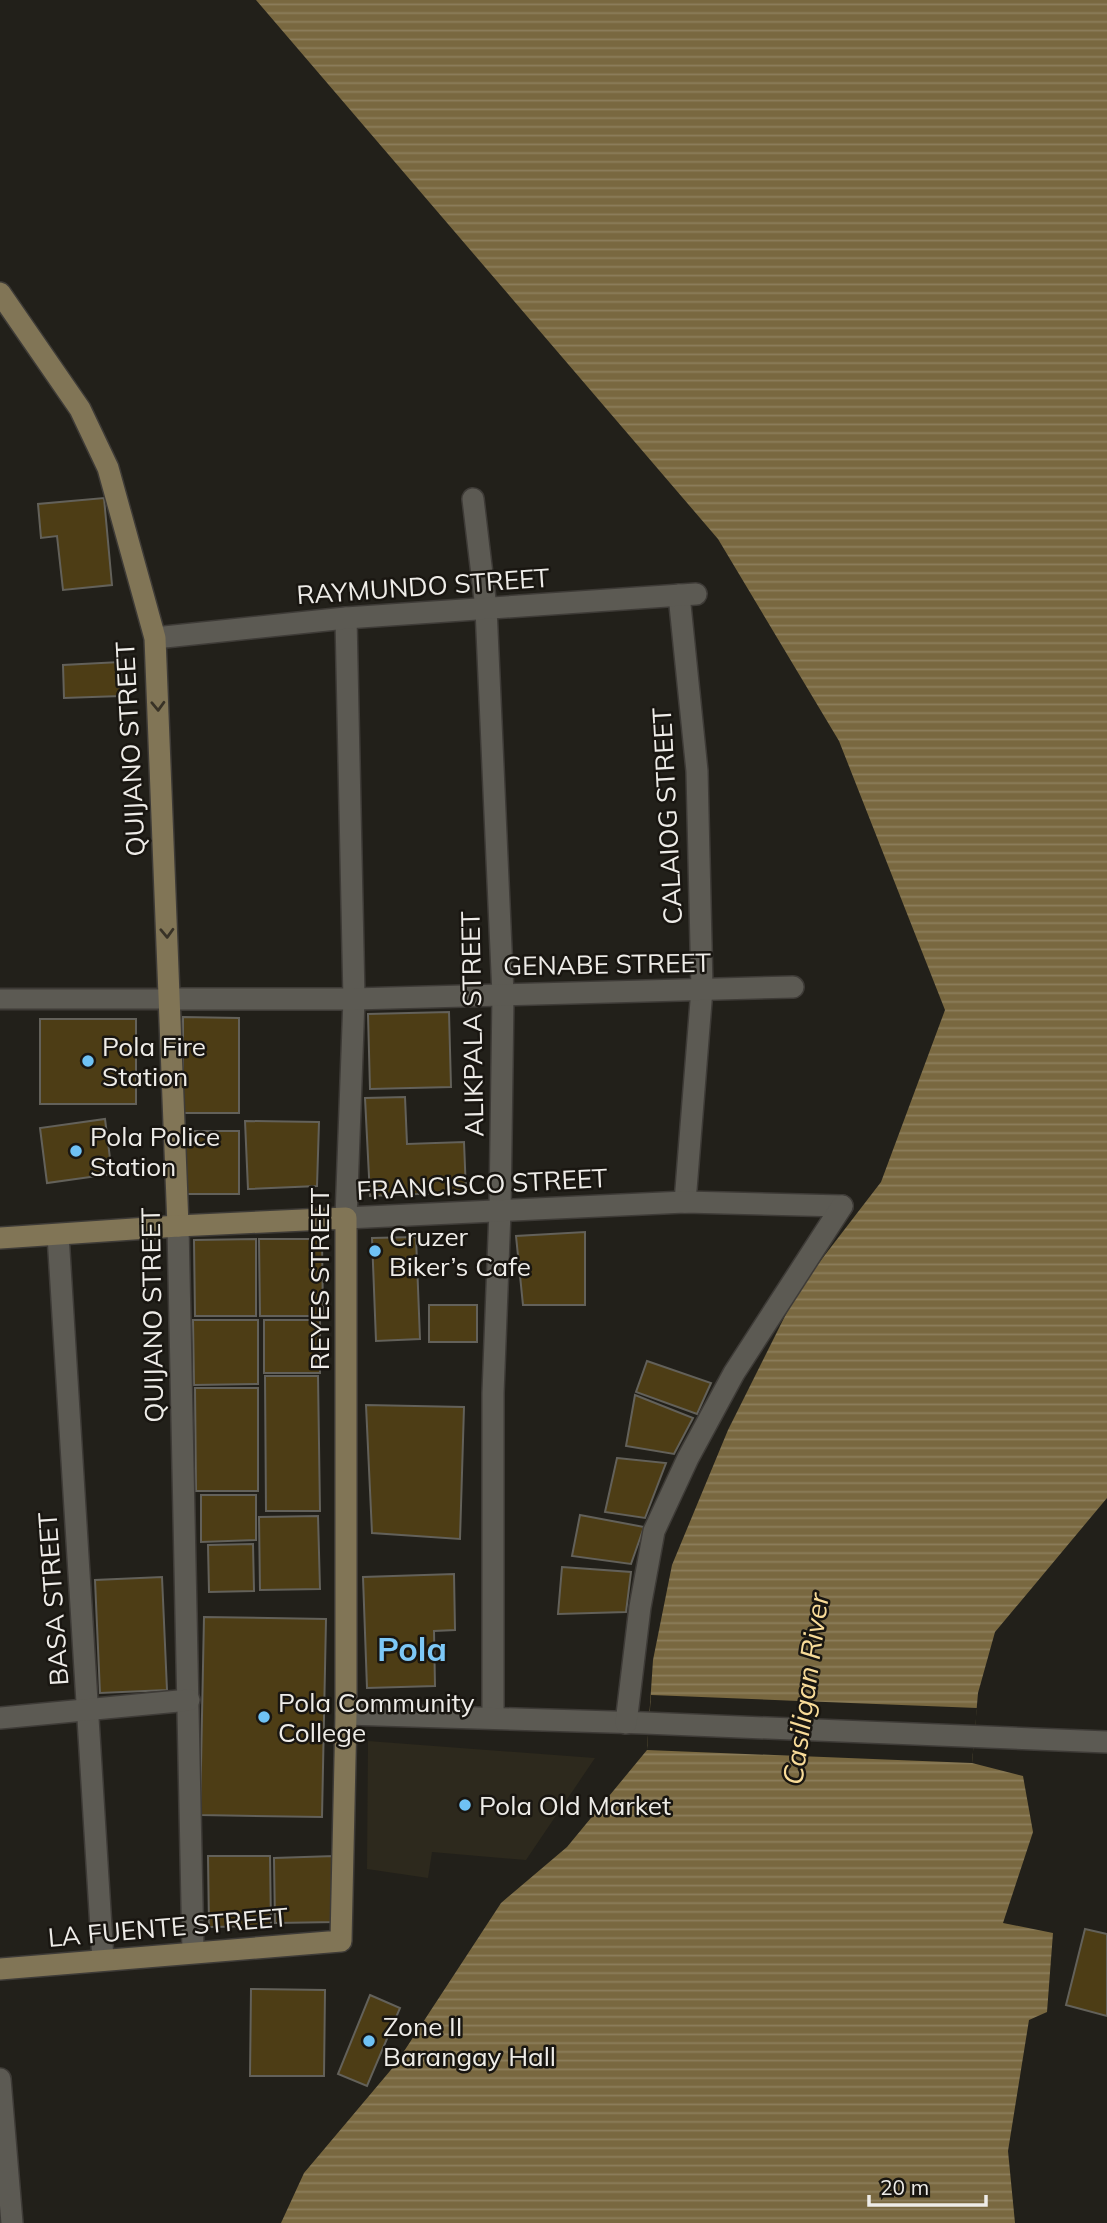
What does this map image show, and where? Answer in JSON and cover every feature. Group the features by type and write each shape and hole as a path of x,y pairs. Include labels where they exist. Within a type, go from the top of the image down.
{"main road":[{"name":"QUIJANO STREET","path":"0,294 80,409 108,468 155,638 178,1226"},
{"name":"FRANCISCO STREET","path":"0,1238 346,1218"},
{"name":"REYES STREET","path":"341,1941 346,1714 346,1218"},
{"name":"LA FUENTE STREET","path":"0,1969 341,1941"}],"street":[{"name":"ALIKPALA STREET","path":"473,499 486,608 503,995 500,1211 492,1393 492,1717"},
{"name":"RAYMUNDO STREET","path":"155,638 346,618 687,594"},
{"name":"CALAIOG STREET","path":"685,1202 702,989 697,771 687,594"},
{"name":"REYES STREET","path":"346,618 354,999 346,1218"},
{"name":"GENABE STREET","path":"170,999 354,999 793,988"},
{"name":"FRANCISCO STREET","path":"346,1218 685,1202 842,1206 734,1373 688,1458 654,1531 640,1607 636,1723"},
{"name":"QUIJANO STREET","path":"178,1226 193,1952"},
{"name":"BASA STREET","path":"58,1235 103,1960"},
{"path":"0,1718 189,1700"},
{"path":"346,1714 492,1717 1107,1742"},
{"path":"0,2079 4,2179 12,2223"}],"lane":[{"path":"0,999 170,999"}],"shaded area":[{"name":"Pola Old Market","path":"368,1741 595,1758 526,1860 432,1852 428,1878 367,1869"}],"water":[{"name":"Casiligan River","path":"256,0 1107,0 1107,1498 995,1632 978,1693 972,1763 1023,1776 1033,1832 1003,1923 1053,1933 1047,2012 1029,2020 1008,2151 1015,2223 281,2223 304,2173 395,2065 501,1903 567,1847 647,1750 653,1660 672,1565 728,1430 798,1290 881,1182 945,1010 839,741 718,539"}],"pier":[{"path":"651,1695 977,1708 972,1763 647,1750"}],"building":[{"path":"104,498 112,585 63,590 57,536 41,538 38,504"},
{"path":"120,662 121,696 64,698 63,665"},
{"path":"449,1012 451,1087 370,1089 368,1014"},
{"path":"183,1017 239,1018 239,1113 183,1113"},
{"name":"Pola Fire Station","path":"40,1019 136,1019 136,1104 40,1104"},
{"path":"405,1097 407,1144 464,1142 466,1192 370,1196 365,1098"},
{"name":"Pola Police Station","path":"105,1119 112,1174 47,1183 40,1128"},
{"path":"245,1121 319,1122 317,1186 248,1189"},
{"path":"182,1131 239,1131 239,1194 182,1194"},
{"path":"585,1232 585,1305 523,1305 516,1236"},
{"path":"416,1237 420,1339 376,1341 372,1238"},
{"path":"256,1239 256,1316 195,1316 194,1240"},
{"path":"259,1239 322,1239 323,1316 260,1316"},
{"path":"429,1305 477,1305 477,1342 429,1342"},
{"path":"193,1320 258,1320 258,1384 194,1385"},
{"path":"264,1320 320,1320 320,1373 264,1373"},
{"path":"647,1361 711,1383 697,1414 636,1392"},
{"path":"265,1376 318,1376 320,1511 266,1511"},
{"path":"195,1388 258,1388 258,1491 196,1491"},
{"path":"635,1395 693,1418 674,1454 626,1446"},
{"path":"366,1405 464,1407 460,1539 372,1533"},
{"path":"617,1458 666,1463 645,1518 605,1512"},
{"path":"201,1495 256,1495 256,1540 201,1542"},
{"path":"580,1515 644,1527 631,1564 572,1556"},
{"path":"318,1516 320,1589 260,1590 259,1517"},
{"path":"253,1544 254,1591 209,1592 208,1545"},
{"path":"562,1567 631,1572 626,1612 558,1614"},
{"path":"454,1574 455,1630 434,1631 435,1686 367,1688 363,1577"},
{"path":"162,1577 167,1690 100,1693 95,1580"},
{"name":"Pola Community College","path":"204,1617 326,1619 322,1817 200,1815"},
{"path":"208,1856 270,1856 271,1926 209,1927"},
{"path":"334,1856 336,1922 275,1923 274,1858"},
{"path":"1085,1929 1107,1934 1107,2016 1066,2005"},
{"path":"251,1989 325,1990 324,2076 250,2076"},
{"name":"Zone II Barangay Hall","path":"370,1995 400,2008 367,2086 338,2074"}],"place":[{"name":"Pola Fire Station","path":"88,1061"},
{"name":"Pola Police Station","path":"76,1151"},
{"name":"Cruzer Biker’s Cafe","path":"375,1251"},
{"name":"Pola Community College","path":"264,1717"},
{"name":"Pola Old Market","path":"465,1805"},
{"name":"Zone II Barangay Hall","path":"369,2041"}],"district":[{"name":"Pola","path":"412,1648"}]}
